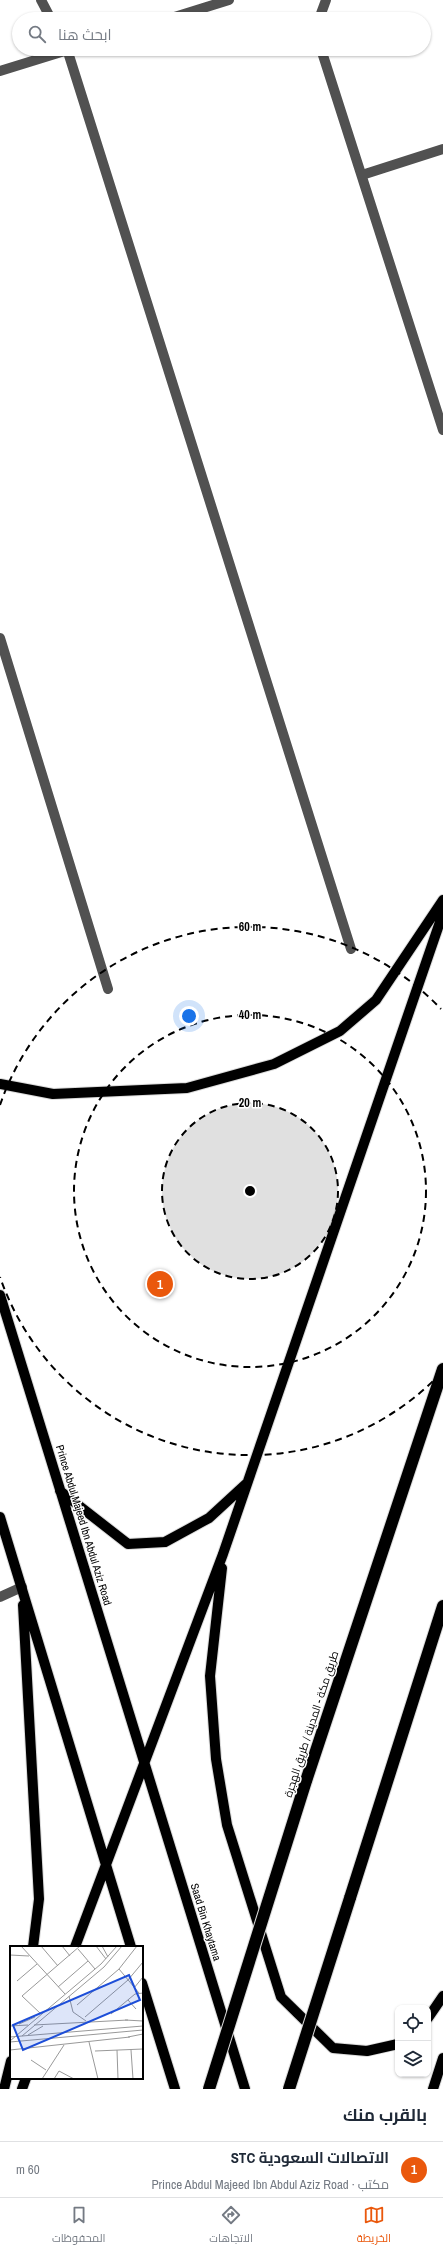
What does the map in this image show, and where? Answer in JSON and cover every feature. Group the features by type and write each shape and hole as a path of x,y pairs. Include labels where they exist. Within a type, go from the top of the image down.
{"highway":[{"name":"طريق مكة - المدينة / طريق الهجرة","path":"209,2089 306,1781 443,1369"},
{"path":"289,2089 443,1606"}],"main road":[{"path":"0,1084 53,1094 187,1088 274,1064 340,1032 376,1000 443,900"},
{"path":"75,1946 223,1554 443,913"},
{"name":"Prince Abdul Majeed Ibn Abdul Aziz Road","path":"0,1295 144,1763"},
{"path":"60,1491 128,1544 165,1542 209,1518 247,1483"},
{"path":"0,1517 131,1946"},
{"path":"223,1554 210,1676 216,1759 227,1825 281,1997 333,2048 367,2051 395,2045"},
{"path":"22,1587 39,1899 33,1946"},
{"name":"Saad Bin Khaytama","path":"144,1763 245,2089"},
{"path":"143,1987 175,2089"},
{"path":"431,2014 443,1996"},
{"path":"433,2089 443,2058"},
{"path":"4,2089 10,2065"},
{"path":"22,2089 26,2079"}],"street":[{"path":"41,0 47,12"},
{"path":"188,12 216,2 229,0"},
{"path":"322,12 326,0"},
{"path":"0,71 47,56"},
{"path":"71,56 351,949"},
{"path":"323,56 443,430"},
{"path":"362,175 443,150"},
{"path":"0,638 108,989"},
{"path":"0,1597 22,1587"}],"place":[{"name":"الاتصالات السعودية STC","path":"160,1284"}]}
